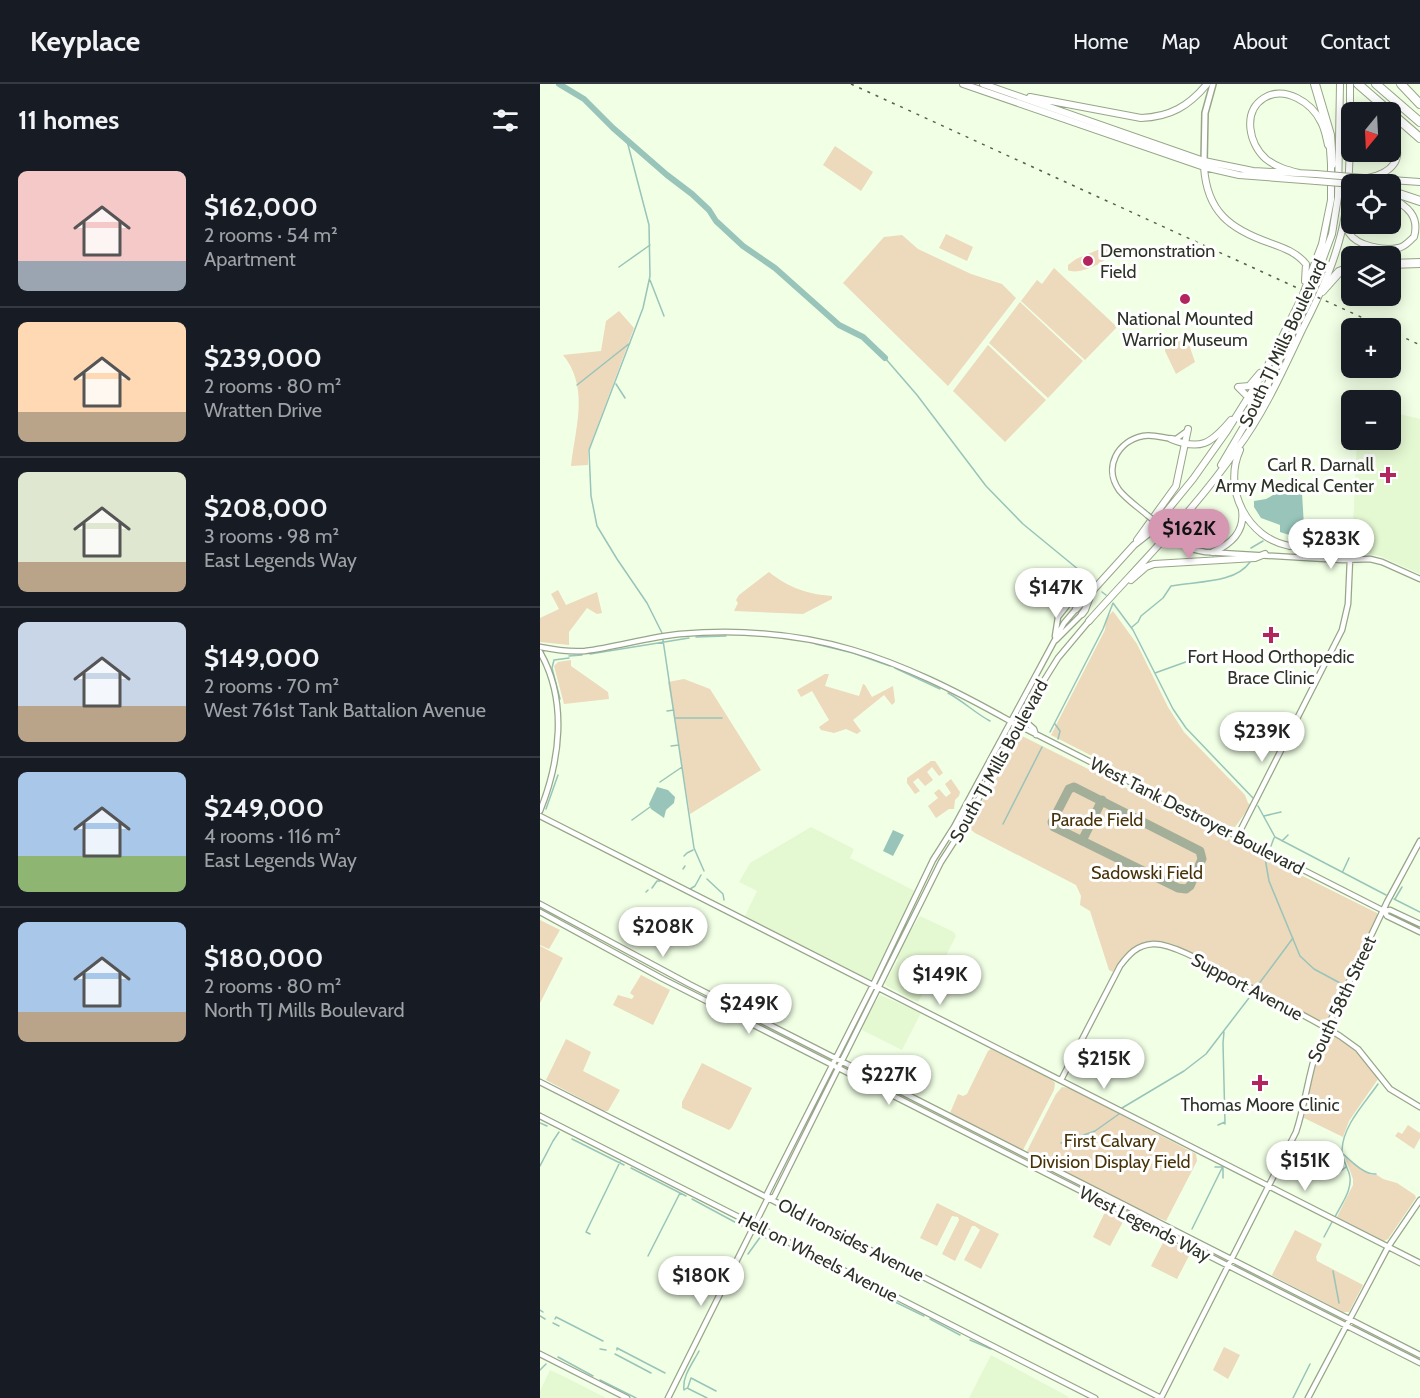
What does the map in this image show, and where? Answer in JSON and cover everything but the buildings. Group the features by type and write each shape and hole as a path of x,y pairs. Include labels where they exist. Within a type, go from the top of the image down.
{"highway":[{"path":"1316,84 1330,135 1332,164"},
{"path":"1376,84 1420,122"},
{"path":"1401,84 1420,104"},
{"path":"1361,87 1420,138"},
{"path":"1401,195 1420,201"},
{"path":"1401,264 1420,263"},
{"path":"1322,291 1341,271"}],"main road":[{"path":"963,84 1204,164 1248,176 1341,178"},
{"path":"985,85 1044,100 1141,118 1153,118 1177,111 1196,97 1207,84"},
{"path":"1212,84 1205,112 1206,188 1217,210 1244,234 1299,256 1306,264 1307,273 1302,297"},
{"name":"South TJ Mills Boulevard","path":"1208,486 1245,426 1307,302 1332,234 1338,197 1340,84"},
{"name":"South TJ Mills Boulevard","path":"1350,84 1350,102"},
{"path":"985,85 1204,164 1252,171 1299,173 1341,182"},
{"name":"South TJ Mills Boulevard","path":"1076,609 1134,545 1148,534 1193,479 1248,400 1302,297 1322,244 1331,200 1332,164 1325,130 1311,108 1304,102 1288,95 1272,95 1264,98 1251,114 1250,128 1255,145 1273,164 1299,173"},
{"path":"1384,174 1394,162"},
{"path":"1401,181 1420,182"},
{"path":"1349,234 1359,242 1381,248 1402,247 1414,237 1416,220 1409,209 1401,204"},
{"name":"South TJ Mills Boulevard","path":"1089,621 1208,486 1245,438 1282,372 1322,291 1333,262 1341,229"},
{"path":"1245,426 1251,402 1238,387 1250,386 1267,367"},
{"path":"1171,439 1185,445 1197,446 1216,438 1248,400"},
{"path":"1134,545 1143,529 1176,486 1188,429"},
{"path":"1213,552 1226,547 1238,533 1242,518 1234,476 1238,454 1245,438"},
{"path":"1240,505 1254,528 1262,535 1273,542 1290,546"},
{"path":"1120,587 1146,567 1154,564 1255,558 1265,554"}],"street":[{"path":"1188,429 1180,438 1171,439 1150,435 1122,446 1114,460 1113,473 1118,487 1147,515 1191,549 1378,561 1420,579"},
{"path":"1290,546 1342,554 1350,559"},
{"path":"1237,837 1342,630 1348,604 1350,559"},
{"path":"1054,642 1064,623 1076,609"},
{"path":"1054,642 1058,617 1076,609"},
{"name":"South TJ Mills Boulevard","path":"1054,642 954,827 933,860 873,985 767,1194 768,1198 774,1197 931,880 982,794 1017,725 1058,658 1089,621"},
{"name":"West Tank Destroyer Boulevard","path":"540,647 585,651 635,640 726,631 777,634 848,647 897,664 949,688 1420,932"},
{"path":"540,652 554,693 558,722 555,768 540,811"},
{"path":"1026,710 1026,722 1034,729 1036,735"},
{"path":"540,816 1420,1263"},
{"name":"South 58th Street","path":"1161,1398 1296,1132 1304,1106 1311,1066 1327,1028 1383,911 1420,841"},
{"name":"West Legends Way","path":"540,904 679,979 1420,1355"},
{"name":"West Tank Destroyer Boulevard","path":"1383,911 1390,910 1420,924"},
{"name":"West Legends Way","path":"540,912 663,979 1420,1363"},
{"name":"Support Avenue","path":"1060,1080 1120,966 1130,953 1152,944 1174,948 1327,1028 1358,1049 1390,1089 1420,1107"},
{"path":"663,979 673,981 679,979"},
{"path":"675,985 689,984"},
{"name":"Old Ironsides Avenue","path":"540,1083 1161,1398"},
{"name":"Hell on Wheels Avenue","path":"540,1116 1095,1398"},
{"path":"668,1398 768,1198"},
{"path":"1308,1398 1388,1247 1420,1200"},
{"path":"540,1354 627,1398"}],"shaded area":[{"name":"Carl R. Darnall Army Medical Center","path":"1401,414 1420,419 1420,574 1380,556 1356,552 1352,547 1357,450 1401,450"},
{"path":"811,827 854,849 850,858 915,891 872,979 745,916 757,891 739,882 750,863"},
{"path":"920,916 954,932 956,936 932,983 929,983 918,1002 885,983 898,960 897,956"},
{"path":"880,995 921,1013 902,1050 862,1030 865,1020"},
{"path":"991,1355 1069,1397 969,1398"},
{"path":"550,1370 606,1398 540,1398 540,1391"}],"green space":[{"path":"835,146 873,172 861,191 823,165"},
{"path":"946,234 973,247 967,261 939,248"},
{"path":"902,235 918,249 971,274 1002,284 1016,298 948,386 843,283 884,237"},
{"name":"Demonstration Field","path":"1107,246 1112,252 1099,264 1085,270 1068,270 1068,265 1076,259"},
{"path":"1054,268 1117,327 1085,360 1021,301 1037,280 1042,284"},
{"path":"1020,302 1083,361 1048,398 989,343"},
{"path":"619,311 634,328 588,451 588,465 571,466 579,409 578,395 576,381 563,355 601,351 606,321"},
{"path":"1186,336 1195,362 1176,374 1165,351 1165,346 1179,337"},
{"path":"988,345 1046,400 1005,442 953,391"},
{"path":"769,572 791,586 814,594 832,596 832,599 803,614 734,611 739,595"},
{"path":"558,590 566,605 597,592 602,613 597,614 587,608 569,632 569,645 540,642 540,618 559,609 551,594"},
{"path":"1113,611 1137,644 1168,707 1184,732 1245,795 1251,805 1235,827 1051,735 1105,630 1106,619"},
{"path":"571,660 571,666 608,692 609,699 564,704 554,666 558,662"},
{"path":"829,674 825,686 859,696 863,684 872,697 893,686 895,702 892,705 884,695 853,720 861,731 857,734 846,729 834,733 821,730 819,727 829,720 812,691 801,697 797,690"},
{"path":"684,679 710,689 761,770 690,814 668,682"},
{"name":"Sadowski Field","path":"1020,735 1377,913 1328,1018 1319,1021 1175,945 1165,942 1155,941 1138,945 1124,956 1113,972 1109,970 1090,911 1080,905 1081,896 1076,885 970,829 971,822 1016,737"},
{"path":"931,761 935,761 943,773 939,776 932,767 927,772 933,780 925,786 918,778 913,782 920,791 915,794 907,783 907,778"},
{"path":"951,779 960,792 955,800 954,809 949,809 936,818 928,806 938,798 934,793 939,789 946,797 951,793 945,784"},
{"path":"540,920 560,930 549,949 540,945"},
{"path":"540,946 563,958 540,1003"},
{"path":"641,975 670,990 653,1025 613,1005 618,995 632,999 634,996 630,993"},
{"path":"1330,1036 1344,1041 1351,1047 1378,1079 1349,1121 1343,1137 1304,1118 1312,1073 1319,1050"},
{"path":"566,1039 591,1052 583,1071 620,1090 608,1111 546,1080"},
{"path":"991,1049 1055,1083 1054,1090 1023,1150 950,1113 958,1094 963,1096 967,1094"},
{"path":"702,1063 752,1088 729,1130 682,1108 682,1102"},
{"name":"First Calvary Division Display Field","path":"1062,1087 1069,1088 1196,1154 1197,1161 1166,1221 1135,1208 1028,1154 1027,1151 1056,1094"},
{"path":"1408,1125 1420,1133 1414,1149 1395,1136 1398,1132 1402,1134"},
{"path":"1345,1157 1371,1175 1397,1183 1415,1195 1416,1198 1388,1239 1384,1241 1337,1217 1353,1185"},
{"path":"937,1203 999,1234 981,1269 964,1260 980,1230 975,1226 972,1226 955,1261 942,1254 959,1220 958,1217 952,1216 937,1246 920,1238"},
{"path":"1106,1210 1125,1218 1110,1246 1093,1237"},
{"path":"1295,1230 1322,1244 1316,1257 1317,1261 1363,1285 1349,1312 1343,1312 1272,1275"},
{"path":"1165,1239 1191,1252 1177,1279 1151,1266"},
{"path":"1224,1347 1240,1355 1228,1379 1213,1370"}],"water":[{"path":"1291,485 1300,488 1302,493 1304,526 1311,532 1339,534 1341,538 1323,540 1286,534 1280,532 1280,525 1261,518 1254,507 1254,501 1266,499"},
{"path":"657,787 668,790 675,797 674,803 666,810 664,818 651,809 649,804"},
{"path":"893,830 904,835 893,856 883,851"}],"waterway":[{"path":"559,84 584,99 613,128 692,194 743,246 775,268 839,325 863,337 885,358"},
{"path":"627,141 649,225 650,276 643,308 589,450 591,496 597,526 647,603 662,633"},
{"path":"619,267 650,245"},
{"path":"650,280 664,316"},
{"path":"577,385 630,343"},
{"path":"885,358 917,395 986,486 1023,524 1090,579"},
{"path":"616,384 625,398"},
{"path":"1251,548 1263,541"},
{"path":"1132,627 1141,616 1163,598 1171,586 1225,578 1243,569 1250,562"},
{"path":"1102,592 1106,595"},
{"path":"1050,732 1103,629 1113,603 1133,630 1173,709 1186,728 1253,798"},
{"path":"696,637 726,636"},
{"path":"590,654 689,638"},
{"path":"663,640 694,848 704,871"},
{"path":"816,644 853,653 890,666"},
{"path":"569,656 582,655"},
{"path":"560,699 552,668 554,660 569,658"},
{"path":"1155,673 1194,659"},
{"path":"895,668 940,689"},
{"path":"948,693 990,721"},
{"path":"667,711 674,710"},
{"path":"675,718 722,718"},
{"path":"1055,724 1060,731 1058,739"},
{"path":"671,746 679,745"},
{"path":"1003,824 1042,747"},
{"path":"660,782 682,767"},
{"path":"546,809 558,775"},
{"path":"1258,806 1275,837 1386,895"},
{"path":"632,820 650,807"},
{"path":"1264,816 1281,812"},
{"path":"1282,841 1288,835"},
{"path":"1271,846 1274,838"},
{"path":"684,856 693,850"},
{"path":"1265,858 1269,881 1300,956 1314,969 1340,983"},
{"path":"1343,871 1349,858"},
{"path":"690,889 695,886 701,875"},
{"path":"707,879 723,894 724,900"},
{"path":"652,888 657,881 660,881"},
{"path":"1395,899 1402,887"},
{"path":"1394,899 1420,912"},
{"path":"1258,985 1293,938"},
{"path":"1122,1108 1184,1071 1206,1054 1252,994"},
{"path":"1224,1032 1225,1124"},
{"path":"1335,1217 1350,1184 1342,1153 1343,1141 1350,1123 1378,1084"},
{"path":"1061,1143 1095,1131 1119,1114"},
{"path":"1218,1125 1225,1122"},
{"path":"540,1123 547,1126"},
{"path":"540,1166 559,1132"},
{"path":"572,1139 624,1165"},
{"path":"1342,1153 1362,1170 1376,1174"},
{"path":"590,1234 586,1232 620,1162"},
{"path":"1192,1229 1223,1166"},
{"path":"1215,1167 1223,1167 1223,1178"},
{"path":"1338,1173 1346,1167"},
{"path":"631,1168 686,1196"},
{"path":"648,1256 680,1193"},
{"path":"692,1199 744,1227"},
{"path":"1324,1237 1332,1222"},
{"path":"760,1235 780,1245"},
{"path":"748,1254 761,1236"},
{"path":"1333,1271 1339,1303"},
{"path":"854,1282 924,1316"},
{"path":"540,1316 545,1319"},
{"path":"555,1319 556,1317 603,1341"},
{"path":"930,1319 960,1335"},
{"path":"553,1323 559,1326"},
{"path":"970,1340 991,1349"},
{"path":"617,1350 617,1348 665,1373"},
{"path":"600,1349 606,1350"},
{"path":"699,1351 686,1375 684,1390 687,1388 707,1398"},
{"path":"615,1354 651,1373"},
{"path":"558,1357 593,1376"},
{"path":"540,1370 546,1364"},
{"path":"1293,1398 1310,1364"},
{"path":"688,1387 691,1378 716,1391"},
{"path":"600,1380 636,1398"}],"taxiway":[{"path":"1074,787 1200,851 1202,859 1190,886 1186,889 1178,888 1054,827 1052,822 1069,789 1074,787"},
{"path":"1082,841 1102,800"}],"railway":[{"path":"851,84 1363,318"},
{"path":"1401,336 1420,345"}],"place":[{"name":"Demonstration Field","path":"1088,261"},
{"name":"National Mounted Warrior Museum","path":"1185,299"},
{"name":"Carl R. Darnall Army Medical Center","path":"1388,475"},
{"name":"Fort Hood Orthopedic Brace Clinic","path":"1271,635"},
{"name":"Thomas Moore Clinic","path":"1260,1083"}],"park label":[{"name":"Parade Field","path":"1097,820"}]}
